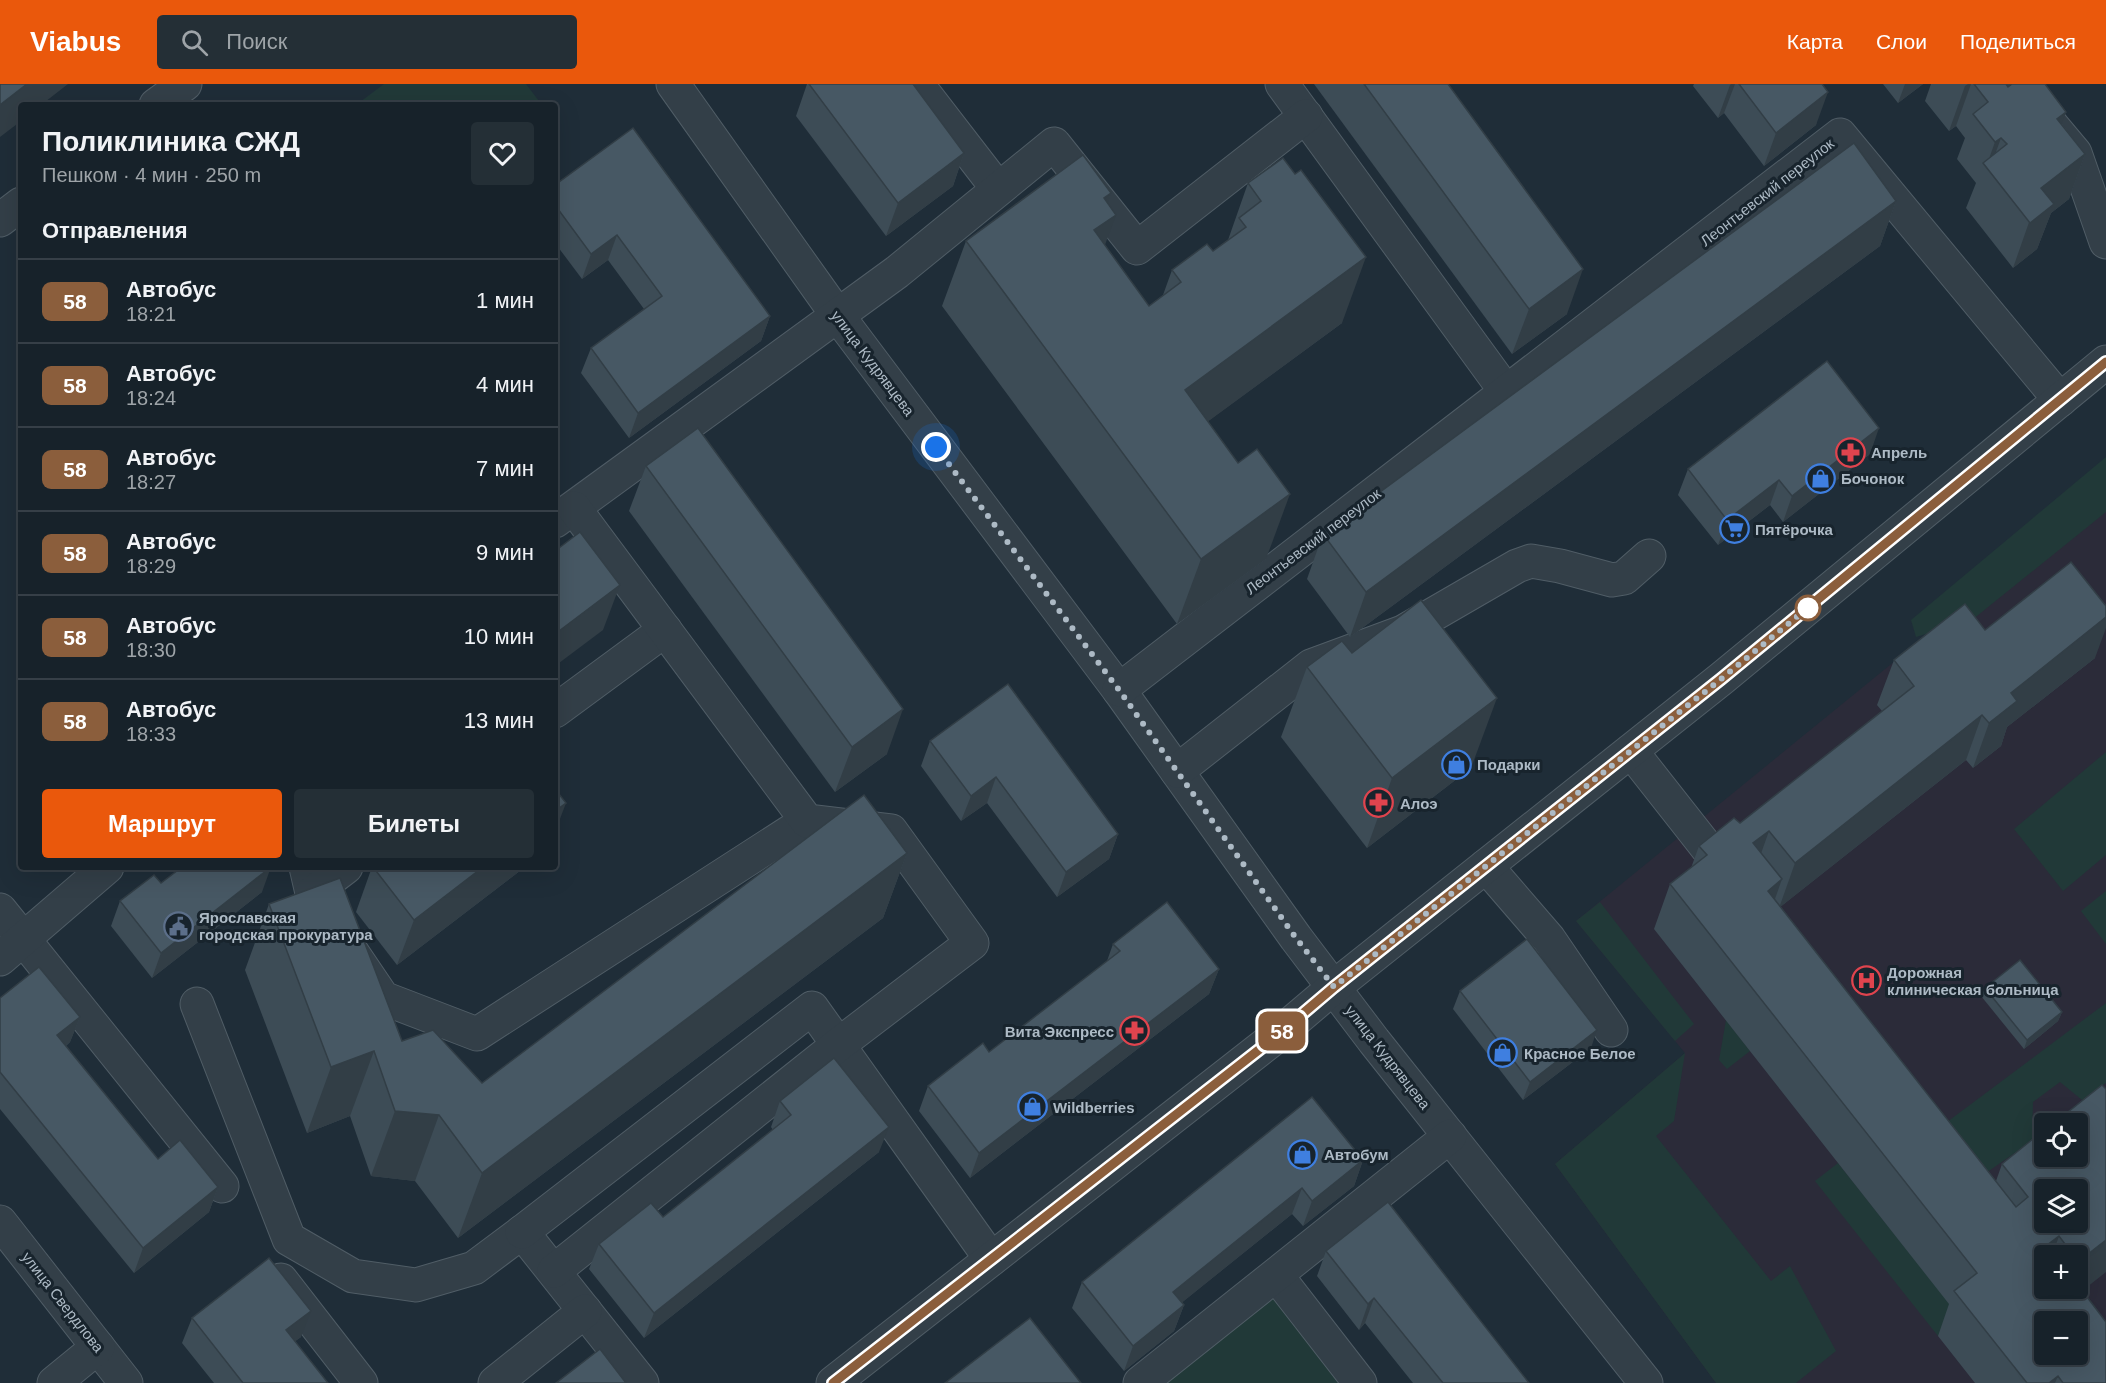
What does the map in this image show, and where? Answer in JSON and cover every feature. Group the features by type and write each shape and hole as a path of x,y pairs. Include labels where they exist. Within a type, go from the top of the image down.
{"street":[{"path":"160,102 185,84"},
{"name":"улица Кудрявцева","path":"673,84 838,316 1119,690 1296,938 1374,1041 1646,1383"},
{"path":"917,84 998,189"},
{"path":"1282,84 1507,393"},
{"path":"2017,84 2075,153 2106,242"},
{"path":"807,821 665,630 565,514 897,272 1054,144 1137,248 1306,116"},
{"name":"Леонтьевский переулок","path":"1119,690 1840,135 2060,400"},
{"path":"0,220 18,206"},
{"path":"832,1383 1265,1045 1334,987 1721,679 2106,362"},
{"path":"1177,771 1311,666 1403,632 1516,566 1531,561 1612,580 1624,578 1649,556"},
{"path":"558,709 665,630"},
{"path":"1631,751 1724,868"},
{"path":"337,870 309,880 382,998 477,1034 807,821 891,831 972,943 838,1045 554,1271"},
{"path":"1486,866 1549,939 1611,1030"},
{"path":"12,949 104,870"},
{"path":"0,910 12,949 222,1186"},
{"path":"197,1004 289,1239 353,1276 416,1285 474,1268 812,1008 991,1259"},
{"path":"1140,1383 1450,1136"},
{"name":"улица Свердлова","path":"0,1222 126,1383"},
{"path":"522,1232 642,1383"},
{"path":"1277,1275 1360,1383"},
{"path":"280,1279 361,1383"},
{"path":"495,1383 585,1311"},
{"path":"54,1383 98,1347"}],"shaded area":[{"name":"Дорожная клиническая больница","path":"2106,489 2106,1383 1716,1383 1555,1164 1685,1053 1576,921"}],"green space":[{"path":"384,84 526,84 540,102 360,102"},
{"path":"2106,457 2106,512 1972,620 1916,637 1911,620"},
{"path":"2106,752 2106,855 2063,891 2014,829"},
{"path":"2106,891 2106,944 2081,911"},
{"path":"1600,902 1694,1024 1675,1041 1576,921"},
{"path":"2106,1003 2106,1083 2082,1100 2060,1082 2033,1102 2032,1141 1983,1175 1943,1125"},
{"path":"1726,1020 1750,1051 1727,1069 1719,1060"},
{"path":"1685,1053 1674,1121 1656,1136 1771,1281 1790,1266 1836,1351 1796,1383 1716,1383 1555,1164"},
{"path":"1838,1163 1961,1318 1938,1336 1815,1181"},
{"path":"1269,1292 1339,1383 1156,1383"}],"building":[{"path":"0,84 27,84 0,105"},
{"path":"809,84 913,84 964,153 898,203"},
{"path":"1364,84 1448,84 1583,269 1529,309"},
{"path":"1739,84 1822,84 1828,92 1776,133"},
{"path":"1974,84 2006,84 2008,87 2012,84 2045,84 2066,112 2057,119 2085,154 2041,188 2054,204 2030,223 1983,163 2007,144 2001,138 1995,142 1973,114 1988,102"},
{"path":"633,128 770,316 638,413 591,348 662,296 617,235 591,254 558,209 558,183"},
{"path":"1854,143 1896,201 1366,592 1323,534"},
{"path":"1083,155 1111,193 1104,198 1116,215 1094,230 1149,306 1181,282 1172,270 1207,244 1213,251 1246,227 1239,218 1261,201 1248,183 1283,158 1295,174 1301,170 1366,257 1185,390 1238,463 1257,449 1290,494 1201,559 966,241"},
{"path":"1827,361 1879,428 1792,496 1779,480 1727,520 1688,469"},
{"path":"698,428 903,709 852,747 646,466"},
{"path":"580,532 620,585 558,632 558,549"},
{"path":"2071,562 2106,606 2106,617 2011,693 2017,701 1989,723 1982,715 1795,863 1769,831 1753,843 1782,879 1768,891 2016,1207 2028,1197 2002,1164 2034,1138 2034,1167 2088,1167 2088,1113 2067,1113 2102,1085 2106,1089 2106,1240 2088,1254 2088,1245 2066,1245 2059,1236 2047,1245 2034,1245 2034,1299 2088,1298 2106,1322 2106,1383 2063,1383 2058,1376 2049,1383 2027,1383 1954,1291 1977,1273 1670,884 1707,855 1699,846 1734,818 1740,823 1914,686 1894,660 1965,604 1985,630"},
{"path":"1421,600 1497,698 1392,778 1307,667 1342,641 1352,653"},
{"path":"1008,684 1118,834 1066,872 996,777 971,796 930,741"},
{"path":"558,793 566,803 558,809"},
{"path":"864,795 907,853 482,1173 439,1115 395,1111 374,1051 331,1067 269,904 340,878 402,1041 433,1030 482,1083"},
{"path":"178,870 267,870 161,953 120,901 154,875 161,883"},
{"path":"375,870 479,870 414,920"},
{"path":"1167,902 1219,969 979,1153 928,1086 983,1043 989,1052 1120,951 1113,944"},
{"path":"1527,939 1597,1030 1530,1082 1460,991"},
{"path":"2020,960 2062,1012 2027,1040 1985,988"},
{"path":"39,967 80,1017 57,1035 158,1159 180,1140 218,1187 143,1248 0,1072 0,998"},
{"path":"834,1058 889,1127 654,1313 599,1244 651,1203 663,1217 791,1115 780,1101"},
{"path":"1312,1097 1363,1160 1312,1201 1302,1188 1173,1292 1184,1305 1133,1346 1082,1282"},
{"path":"1388,1202 1529,1383 1443,1383 1374,1298 1368,1304 1326,1251"},
{"path":"269,1258 311,1311 286,1330 328,1383 243,1383 192,1318"},
{"path":"1030,1318 1081,1383 945,1383"},
{"path":"600,1349 626,1383 556,1383"}],"bus line":[{"name":"58","path":"833,1383 1274,1038 1334,987 1721,679 2106,362"}],"place":[{"name":"Апрель","path":"1850,452"},
{"name":"Бочонок","path":"1820,478"},
{"name":"Пятёрочка","path":"1734,529"},
{"name":"Подарки","path":"1456,764"},
{"name":"Алоэ","path":"1379,803"},
{"name":"Ярославская городская прокуратура","path":"178,926"},
{"name":"Дорожная клиническая больница","path":"1866,981"},
{"name":"Вита Экспресс","path":"1135,1031"},
{"name":"Красное Белое","path":"1503,1053"},
{"name":"Wildberries","path":"1032,1107"},
{"name":"Автобум","path":"1303,1154"}],"route":[{"path":"936,447 1119,690 1296,938 1334,987 1810,606 1808,608"}]}
